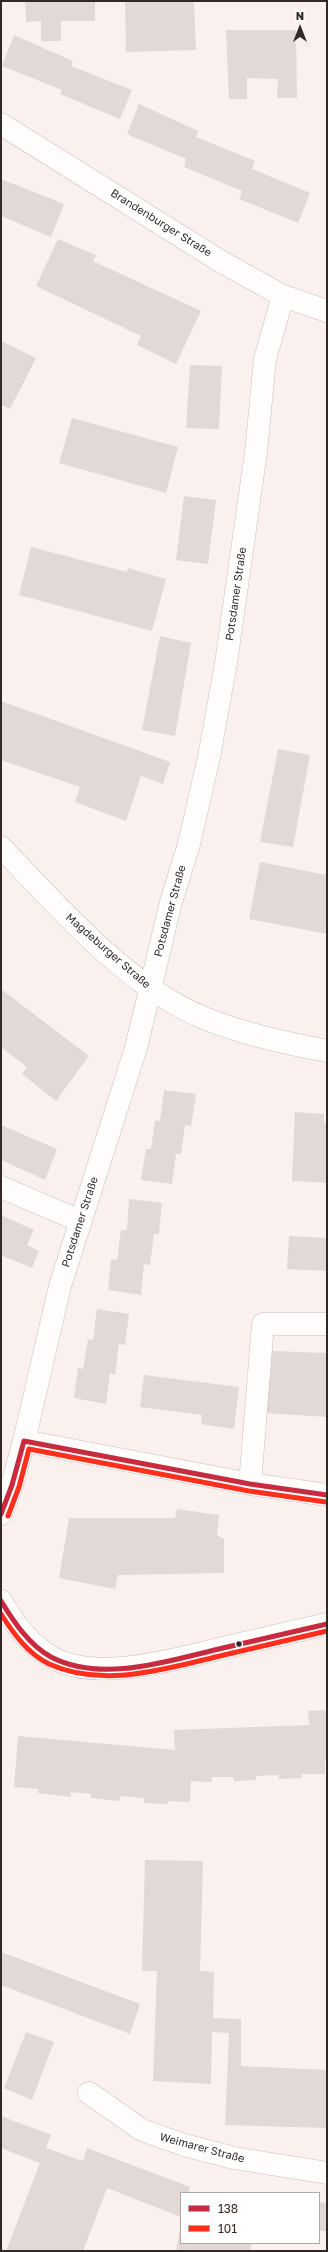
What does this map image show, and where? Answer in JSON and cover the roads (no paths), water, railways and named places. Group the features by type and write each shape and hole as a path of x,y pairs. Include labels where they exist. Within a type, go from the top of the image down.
{"street":[{"name":"Brandenburger Straße","path":"1,124 220,261 283,296 327,311"},
{"name":"Potsdamer Straße","path":"1,1514 12,1485 24,1441 60,1286 136,1048 149,988 171,902 189,844 209,757 226,663 253,476 265,359 283,296"},
{"name":"Magdeburger Straße","path":"1,847 57,905 124,968 149,988 203,1017 235,1029 327,1051"},
{"path":"1,1187 80,1221"},
{"path":"250,1484 263,1324 327,1324"},
{"path":"24,1441 250,1484 327,1495"},
{"path":"1,1601 12,1619 31,1643 52,1658 84,1667 112,1669 149,1665 327,1624"},
{"name":"Weimarer Straße","path":"89,2093 142,2130 234,2158 327,2174"}]}
